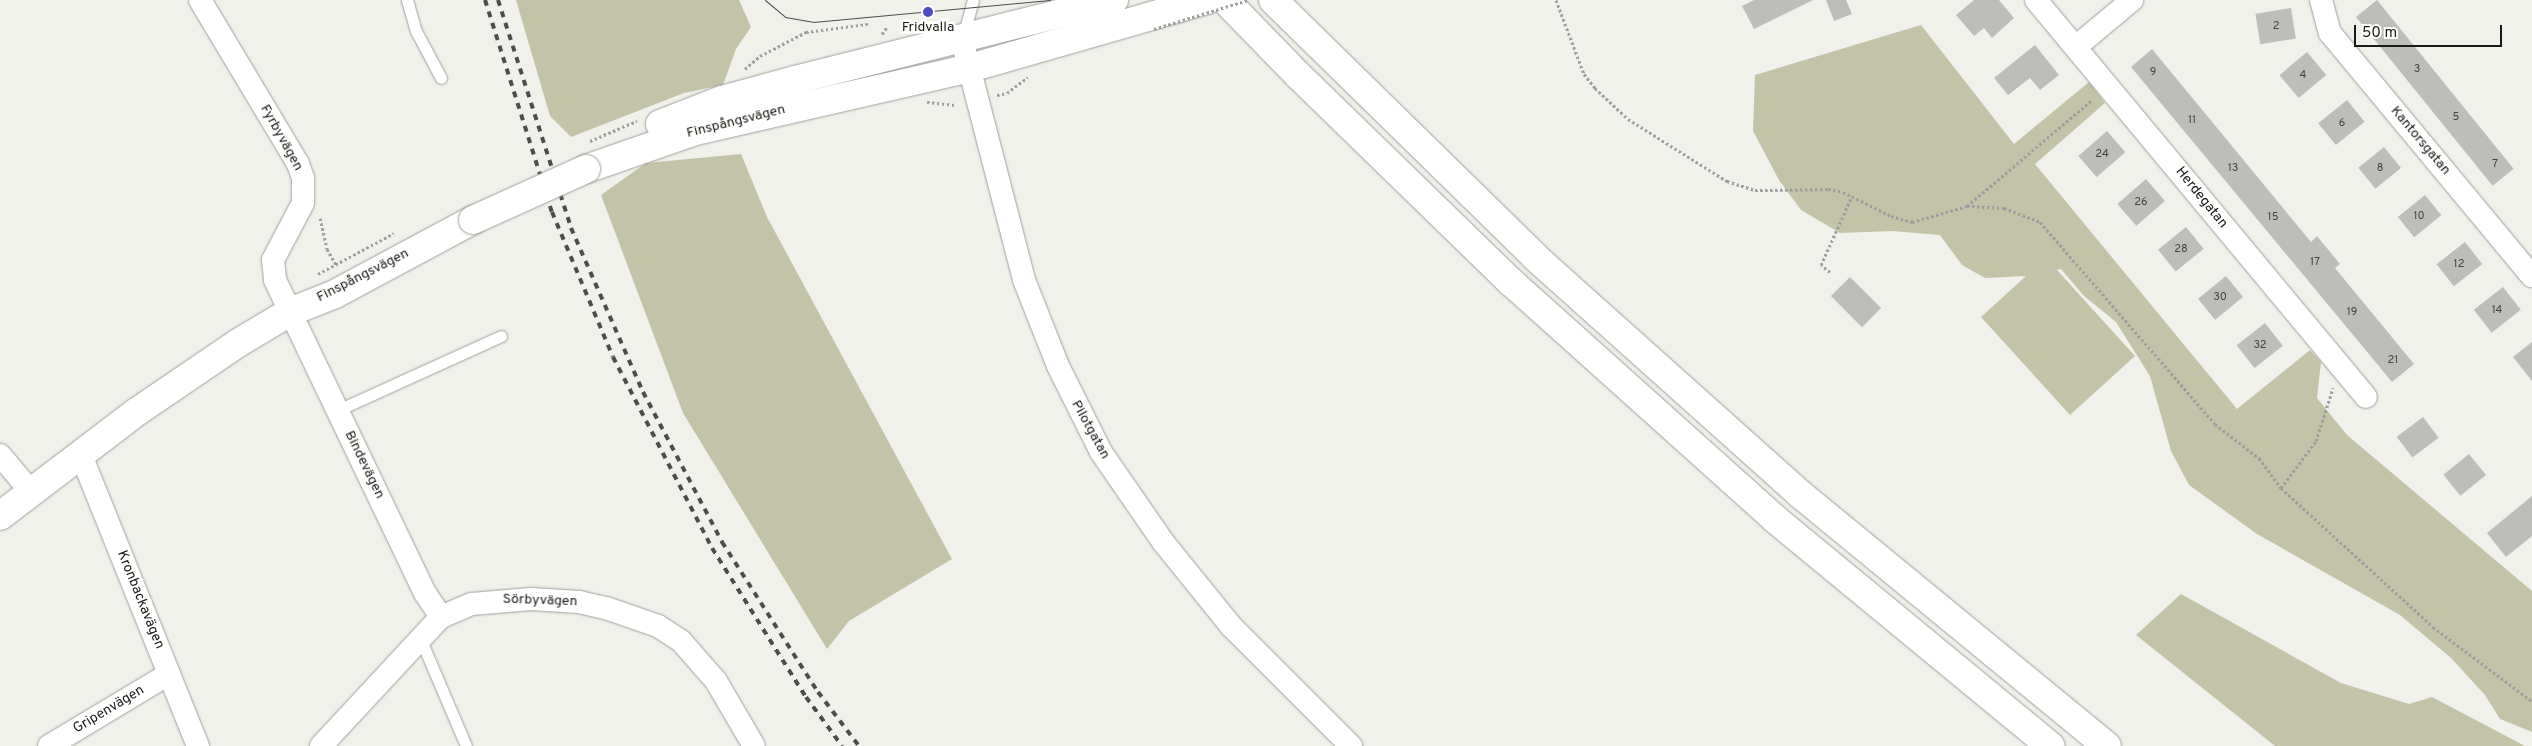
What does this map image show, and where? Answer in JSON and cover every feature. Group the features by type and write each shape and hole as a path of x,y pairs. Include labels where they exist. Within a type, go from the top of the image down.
{"main road":[{"name":"Finspångsvägen","path":"0,516 191,375 290,312 335,294 470,214 580,163 722,100 1114,0"},
{"name":"Finspångsvägen","path":"580,163 695,131 1150,25 1207,0"},
{"path":"1225,0 1299,76 1519,288 1775,519 2050,746"},
{"path":"1273,0 1549,270 1800,494 2107,746"}],"street":[{"name":"Fyrbyvägen","path":"200,0 298,164 305,192"},
{"name":"Herdegatan","path":"2036,0 2077,46 2366,397"},
{"path":"2077,46 2132,0"},
{"name":"Kantorsgatan","path":"2321,0 2330,33 2532,276"},
{"name":"Pilotgatan","path":"962,40 1024,280 1058,366 1101,452 1163,542 1231,626 1351,746"},
{"path":"290,312 275,280 273,260 299,214 305,192"},
{"name":"Bindevägen","path":"290,312 426,593 441,617"},
{"path":"0,454 32,493"},
{"name":"Kronbackavägen","path":"81,455 198,746"},
{"name":"Sörbyvägen","path":"321,746 441,617 472,604 498,600 558,600 606,608 649,623 681,641 698,658 716,681 754,746"},
{"name":"Gripenvägen","path":"49,746 169,674"}],"lane":[{"path":"407,0 416,30 441,78"},
{"path":"962,40 973,0"},
{"path":"338,410 501,336"},
{"path":"420,638 466,746"}],"path":[{"path":"1150,25 1248,0"},
{"path":"1556,0 1584,74 1628,119 1694,162 1741,186 1774,192 1828,189 1852,196 1912,222 1967,206 2004,208 2040,222 2215,424 2259,458 2281,488 2434,627 2532,701"},
{"path":"740,73 760,56 806,32 868,24"},
{"path":"1967,206 2108,85"},
{"path":"305,192 317,208 327,249 336,264"},
{"path":"1830,272 1820,265 1852,196"},
{"path":"2281,488 2316,441 2339,366"}],"green space":[{"path":"516,0 739,0 751,27 736,49 723,85 684,93 571,137 550,116"},
{"path":"1921,25 2014,144 2089,82 2105,103 2035,164 2237,409 2310,350 2321,362 2317,398 2347,435 2532,591 2532,732 2500,719 2485,695 2451,658 2400,615 2257,534 2189,485 2171,451 2150,376 2116,322 2084,296 2061,269 2057,270 2135,356 2070,415 1981,317 2026,276 1985,278 1962,265 1940,235 1892,231 1840,233 1801,210 1779,180 1753,131 1755,75"},
{"path":"741,154 767,217 952,559 849,621 827,649 683,413 601,195 646,163"},
{"path":"2181,594 2341,683 2409,704 2432,697 2525,746 2275,746 2136,635"}],"building":[{"path":"1754,0 1813,0 1754,29 1742,6"},
{"path":"1826,0 1846,0 1852,14 1834,21"},
{"path":"1974,0 1999,0 2014,18 1992,38 1984,28 1974,36 1956,15"},
{"path":"2377,0 2514,169 2493,186 2356,17"},
{"path":"2291,8 2296,39 2260,44 2255,14"},
{"path":"2035,45 2059,75 2040,90 2030,78 2008,95 1994,78"},
{"path":"2152,49 2311,242 2317,236 2340,264 2335,268 2414,364 2392,382 2131,67"},
{"path":"2307,52 2326,75 2299,98 2279,75"},
{"path":"2347,100 2365,122 2336,145 2318,123"},
{"path":"2107,131 2125,152 2097,177 2078,156"},
{"path":"2384,147 2401,168 2375,189 2358,168"},
{"path":"2146,179 2165,201 2136,226 2117,204"},
{"path":"2425,195 2441,215 2414,237 2398,217"},
{"path":"2186,227 2204,249 2176,271 2158,250"},
{"path":"2465,242 2482,264 2454,286 2437,264"},
{"path":"2226,276 2243,297 2215,320 2198,299"},
{"path":"1850,277 1881,308 1862,327 1831,296"},
{"path":"2503,287 2521,310 2492,333 2474,310"},
{"path":"2265,323 2283,346 2254,368 2237,345"},
{"path":"2532,342 2532,381 2513,357"},
{"path":"2423,417 2439,438 2412,458 2397,437"},
{"path":"2469,454 2486,475 2460,496 2443,475"},
{"path":"2532,496 2532,536 2506,557 2487,533"}],"tram line":[{"path":"765,0 785,17 813,22 1050,0"}],"railway":[{"path":"485,0 552,212 613,357 712,548 806,697 842,746"},
{"path":"498,0 571,228 643,392 722,542 818,692 859,746"}],"place":[{"name":"Fridvalla","path":"928,12"}]}
